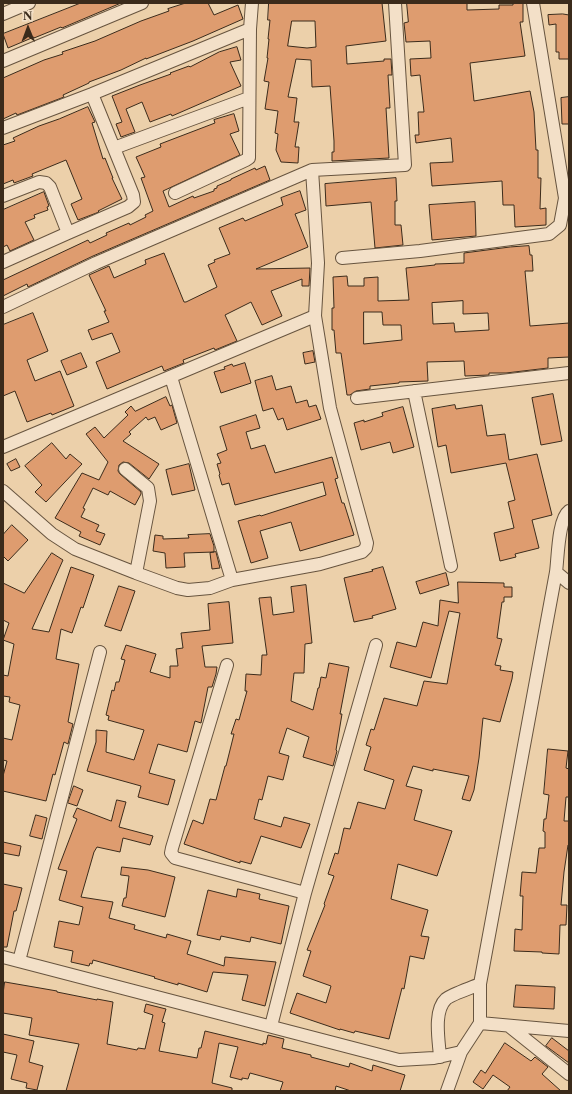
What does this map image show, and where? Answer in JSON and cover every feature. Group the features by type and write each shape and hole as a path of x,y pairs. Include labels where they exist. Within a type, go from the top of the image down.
{"street":[{"path":"3,14 29,3"},
{"path":"3,61 142,3"},
{"path":"175,193 249,158 250,29 252,3"},
{"path":"3,307 96,263 312,170 405,165 395,3"},
{"path":"342,258 549,234 560,224 565,198 533,3"},
{"path":"3,128 92,94 250,29"},
{"path":"3,262 128,208 134,202 133,195 92,94"},
{"path":"114,148 249,98"},
{"path":"3,491 52,534 75,549 136,574 177,588 188,590 210,588 232,580 320,564 362,552 366,548 367,543 330,408 315,316 318,263 312,170"},
{"path":"3,196 39,182 46,183 50,187 68,233"},
{"path":"3,447 315,316"},
{"path":"357,398 569,373"},
{"path":"171,377 232,580"},
{"path":"414,391 451,566"},
{"path":"124,469 148,488 150,494 150,501 136,574"},
{"path":"447,1091 461,1052 480,1023 480,984 556,572 562,524 565,514 569,511"},
{"path":"556,572 569,583"},
{"path":"271,1026 305,893 376,645"},
{"path":"19,961 100,652"},
{"path":"227,665 171,853 175,858 305,893"},
{"path":"3,957 399,1060 434,1058 461,1052"},
{"path":"440,1057 438,1030 439,1011 446,999 480,984"},
{"path":"480,1023 569,1031"},
{"path":"509,1026 569,1074"}],"building":[{"path":"81,3 121,3 62,28 61,27 34,37 8,48 3,34"},
{"path":"186,3 208,3 214,15 238,5 243,19 193,41 146,58 121,70 89,82 63,95 64,97 17,115 16,113 3,119 3,78 44,60 63,54 62,52 95,41 141,21 169,11 168,9"},
{"path":"269,3 382,3 386,41 346,46 347,64 391,59 392,75 388,75 390,108 386,108 389,158 332,161 334,141 330,86 312,87 311,60 296,59 288,97 297,98 294,122 299,122 295,147 299,147 298,163 281,162 276,150 278,134 275,133 278,111 265,109 269,82 264,81 268,58 270,20 268,20","holes":["292,21 315,21 316,47 307,48 288,46"]},
{"path":"407,3 467,3 467,10 499,9 499,5 523,3 523,22 520,22 525,56 470,63 474,101 530,91 534,112 536,150 538,150 538,178 541,178 540,209 546,208 546,225 515,227 514,205 503,205 502,181 432,186 430,163 453,162 451,138 416,143 415,135 419,135 418,112 424,112 420,75 411,76 410,59 431,58 430,41 406,42 404,23 408,22"},
{"path":"548,15 569,15 569,59 559,59 559,52 556,52 556,24 549,25"},
{"path":"237,47 241,60 230,62 241,86 172,116 171,114 150,122 142,102 126,109 135,132 121,137 116,124 122,122 112,96 171,74 170,73 189,66 190,67 219,52"},
{"path":"569,97 569,124 562,124 561,98"},
{"path":"88,107 95,122 92,123 103,159 105,158 122,199 98,211 99,212 78,220 71,204 82,199 66,160 32,174 33,176 14,183 13,180 3,184 3,145 15,141 13,138 39,126"},
{"path":"234,114 239,131 230,134 240,155 163,191 169,207 193,196 194,198 214,191 217,186 255,168 256,170 265,166 270,180 93,256 28,287 27,284 3,296 3,280 88,240 90,243 107,235 106,233 129,223 130,225 146,217 145,215 153,211 141,178 145,177 136,157 161,147 160,144 215,123 214,120"},
{"path":"396,178 397,201 395,201 395,225 401,225 403,245 375,248 371,202 326,206 325,184"},
{"path":"300,191 306,210 295,214 308,247 256,269 310,268 309,286 302,286 302,279 271,291 282,316 262,325 251,302 225,315 237,341 183,360 184,363 164,371 162,366 107,389 96,362 120,352 112,333 92,340 88,330 109,322 104,311 106,311 89,275 109,266 114,278 146,264 145,260 164,253 184,302 186,302 217,287 208,265 215,262 214,260 230,254 219,228 243,218 245,221 283,205 281,198"},
{"path":"44,192 49,206 47,207 48,210 34,215 35,218 25,222 34,240 10,251 7,245 3,247 3,210"},
{"path":"475,202 476,236 432,240 429,205"},
{"path":"529,246 530,255 532,255 533,271 525,271 530,326 569,323 569,357 548,358 548,368 506,373 489,373 489,375 465,376 464,361 427,362 428,381 399,382 370,386 370,389 356,391 350,395 347,395 341,353 336,353 334,330 332,330 332,308 334,308 333,277 347,276 348,286 364,286 364,278 378,277 378,301 409,300 406,268 435,264 464,263 464,253","holes":["463,301 463,314 488,313 489,330 455,332 454,323 433,324 432,303","364,312 382,312 383,325 401,325 402,340 364,344"]},
{"path":"33,313 48,351 27,360 35,381 60,371 74,406 52,415 51,413 27,422 15,391 3,396 3,325"},
{"path":"313,351 315,362 305,364 303,353"},
{"path":"81,353 87,367 67,375 61,361"},
{"path":"245,363 251,383 221,393 214,372 225,369 224,367 232,364 233,366"},
{"path":"272,376 276,390 291,386 296,403 307,400 309,407 316,405 321,419 287,430 283,418 278,420 273,408 263,411 255,381"},
{"path":"553,394 562,441 541,445 532,398"},
{"path":"166,397 170,406 172,405 177,423 161,430 155,417 148,420 146,417 129,432 131,434 123,441 159,464 149,479 129,463 123,462 119,465 118,471 120,474 141,492 135,505 110,491 108,495 93,488 83,508 85,509 81,517 99,525 96,531 105,534 100,545 79,536 81,532 55,518 82,473 99,480 108,462 86,434 95,427 104,438 128,415 125,412 131,406 135,411"},
{"path":"455,405 456,409 482,405 487,436 505,434 509,460 537,454 552,515 532,520 539,548 515,554 516,557 500,561 494,533 514,528 508,502 515,500 506,463 451,473 446,445 438,447 432,409"},
{"path":"403,407 414,447 393,453 390,442 361,450 354,423 364,420 364,422 383,416 382,413"},
{"path":"256,415 260,428 246,432 251,449 265,445 275,473 332,457 338,478 335,479 354,535 300,551 291,522 260,531 268,558 251,563 238,521 261,516 326,495 323,482 235,505 229,483 222,485 219,475 217,464 221,463 217,454 227,450 220,427"},
{"path":"52,443 66,459 70,454 82,464 46,502 35,492 42,485 25,466"},
{"path":"16,459 20,467 11,471 7,464"},
{"path":"189,464 195,490 172,495 166,470"},
{"path":"12,525 28,540 8,561 3,556 3,535"},
{"path":"210,534 214,546 214,552 184,553 185,567 166,568 165,553 153,551 155,535 163,536 163,539 189,538 188,535"},
{"path":"216,552 220,568 212,569 210,553"},
{"path":"52,553 63,560 32,629 49,632 71,567 94,575 83,608 81,607 72,633 61,629 56,659 79,664 68,722 73,724 68,744 64,742 46,801 3,791 3,776 7,761 3,760 3,738 12,740 20,705 9,702 10,697 3,696 3,675 8,676 14,644 3,640 9,623 3,620 3,583 24,593"},
{"path":"383,567 396,609 372,616 373,618 354,622 344,578"},
{"path":"446,573 449,585 420,594 416,582"},
{"path":"458,582 504,583 504,587 512,587 512,597 504,597 504,602 502,602 497,638 502,639 495,665 501,666 500,670 513,672 512,679 500,722 483,718 474,790 470,801 462,799 469,776 433,769 433,771 413,766 406,786 422,790 414,820 452,831 437,876 398,864 391,899 428,910 421,936 429,937 424,959 410,956 404,989 402,988 389,1039 355,1031 354,1033 340,1030 290,1013 297,993 326,1003 331,986 303,976 311,951 307,950 325,905 324,904 334,876 328,874 335,853 338,854 344,828 350,829 358,802 385,809 394,780 364,770 371,747 366,745 371,729 374,730 384,698 417,706 424,681 447,684 460,613 449,611 431,678 390,667 397,642 416,647 423,622 438,626 440,600 458,603"},
{"path":"306,585 312,643 305,644 304,673 294,673 291,701 313,710 321,677 326,678 329,663 349,667 340,714 342,714 337,751 333,766 303,757 309,737 287,728 279,753 289,756 283,780 268,776 262,800 259,799 254,819 281,827 284,817 310,824 301,848 261,836 251,864 240,861 240,863 184,844 193,820 203,824 210,799 216,800 234,734 231,734 236,719 239,720 247,691 245,691 246,674 261,675 262,655 267,655 259,598 271,597 273,615 294,612 291,587"},
{"path":"119,586 135,591 121,631 105,626"},
{"path":"229,602 233,643 202,646 205,667 217,667 212,687 208,687 201,723 195,721 187,752 158,744 149,773 175,780 168,805 138,797 141,786 87,771 96,742 96,730 107,731 106,752 134,760 144,730 108,720 109,716 106,715 112,690 114,691 116,682 119,682 125,660 121,659 126,645 156,654 150,672 170,678 170,666 178,666 176,649 183,648 181,633 210,630 208,604"},
{"path":"548,749 568,751 566,768 569,769 569,797 566,797 564,821 569,821 569,845 564,872 561,905 567,905 566,925 560,925 559,954 514,951 515,929 522,930 523,896 520,896 522,872 536,873 539,848 545,848 545,832 543,831 549,795 544,794"},
{"path":"74,786 83,790 77,806 68,803"},
{"path":"117,800 126,802 119,827 153,836 150,845 123,838 120,852 97,847 94,852 81,897 113,902 109,918 135,925 134,929 166,938 167,934 191,941 187,954 224,966 225,957 276,962 265,1006 242,1000 248,975 213,972 207,992 93,960 92,964 90,963 89,966 71,962 73,951 54,947 59,921 79,925 83,907 59,900 67,871 58,869 77,819 73,817 77,808 111,821"},
{"path":"36,815 47,818 42,839 30,836"},
{"path":"3,842 21,846 19,856 3,853"},
{"path":"122,867 148,870 175,877 165,917 122,906 124,898 126,898 129,876 121,875"},
{"path":"3,884 22,888 16,911 14,911 7,947 3,947"},
{"path":"238,889 260,894 259,899 289,906 281,944 251,937 250,942 221,936 220,940 197,935 208,890 236,897"},
{"path":"5,982 113,1002 107,1044 137,1050 138,1048 145,1049 153,1015 144,1012 146,1004 166,1009 162,1022 165,1023 159,1051 197,1058 205,1031 263,1045 263,1043 266,1044 268,1035 284,1039 282,1048 311,1055 311,1057 349,1067 350,1063 372,1071 373,1065 405,1075 400,1091 351,1091 336,1086 335,1091 280,1091 283,1082 250,1073 248,1079 242,1078 242,1080 230,1077 238,1047 219,1043 212,1083 232,1088 232,1091 66,1091 79,1044 29,1035 32,1018 3,1013 3,994"},
{"path":"516,985 555,987 554,1009 514,1007"},
{"path":"3,1034 34,1041 29,1062 43,1066 37,1090 26,1088 27,1083 11,1079 17,1055 3,1052"},
{"path":"552,1038 569,1051 569,1063 546,1046"},
{"path":"505,1043 531,1061 535,1057 548,1067 542,1074 561,1091 507,1091 510,1087 493,1075 483,1089 473,1082 481,1070 485,1073"}]}
